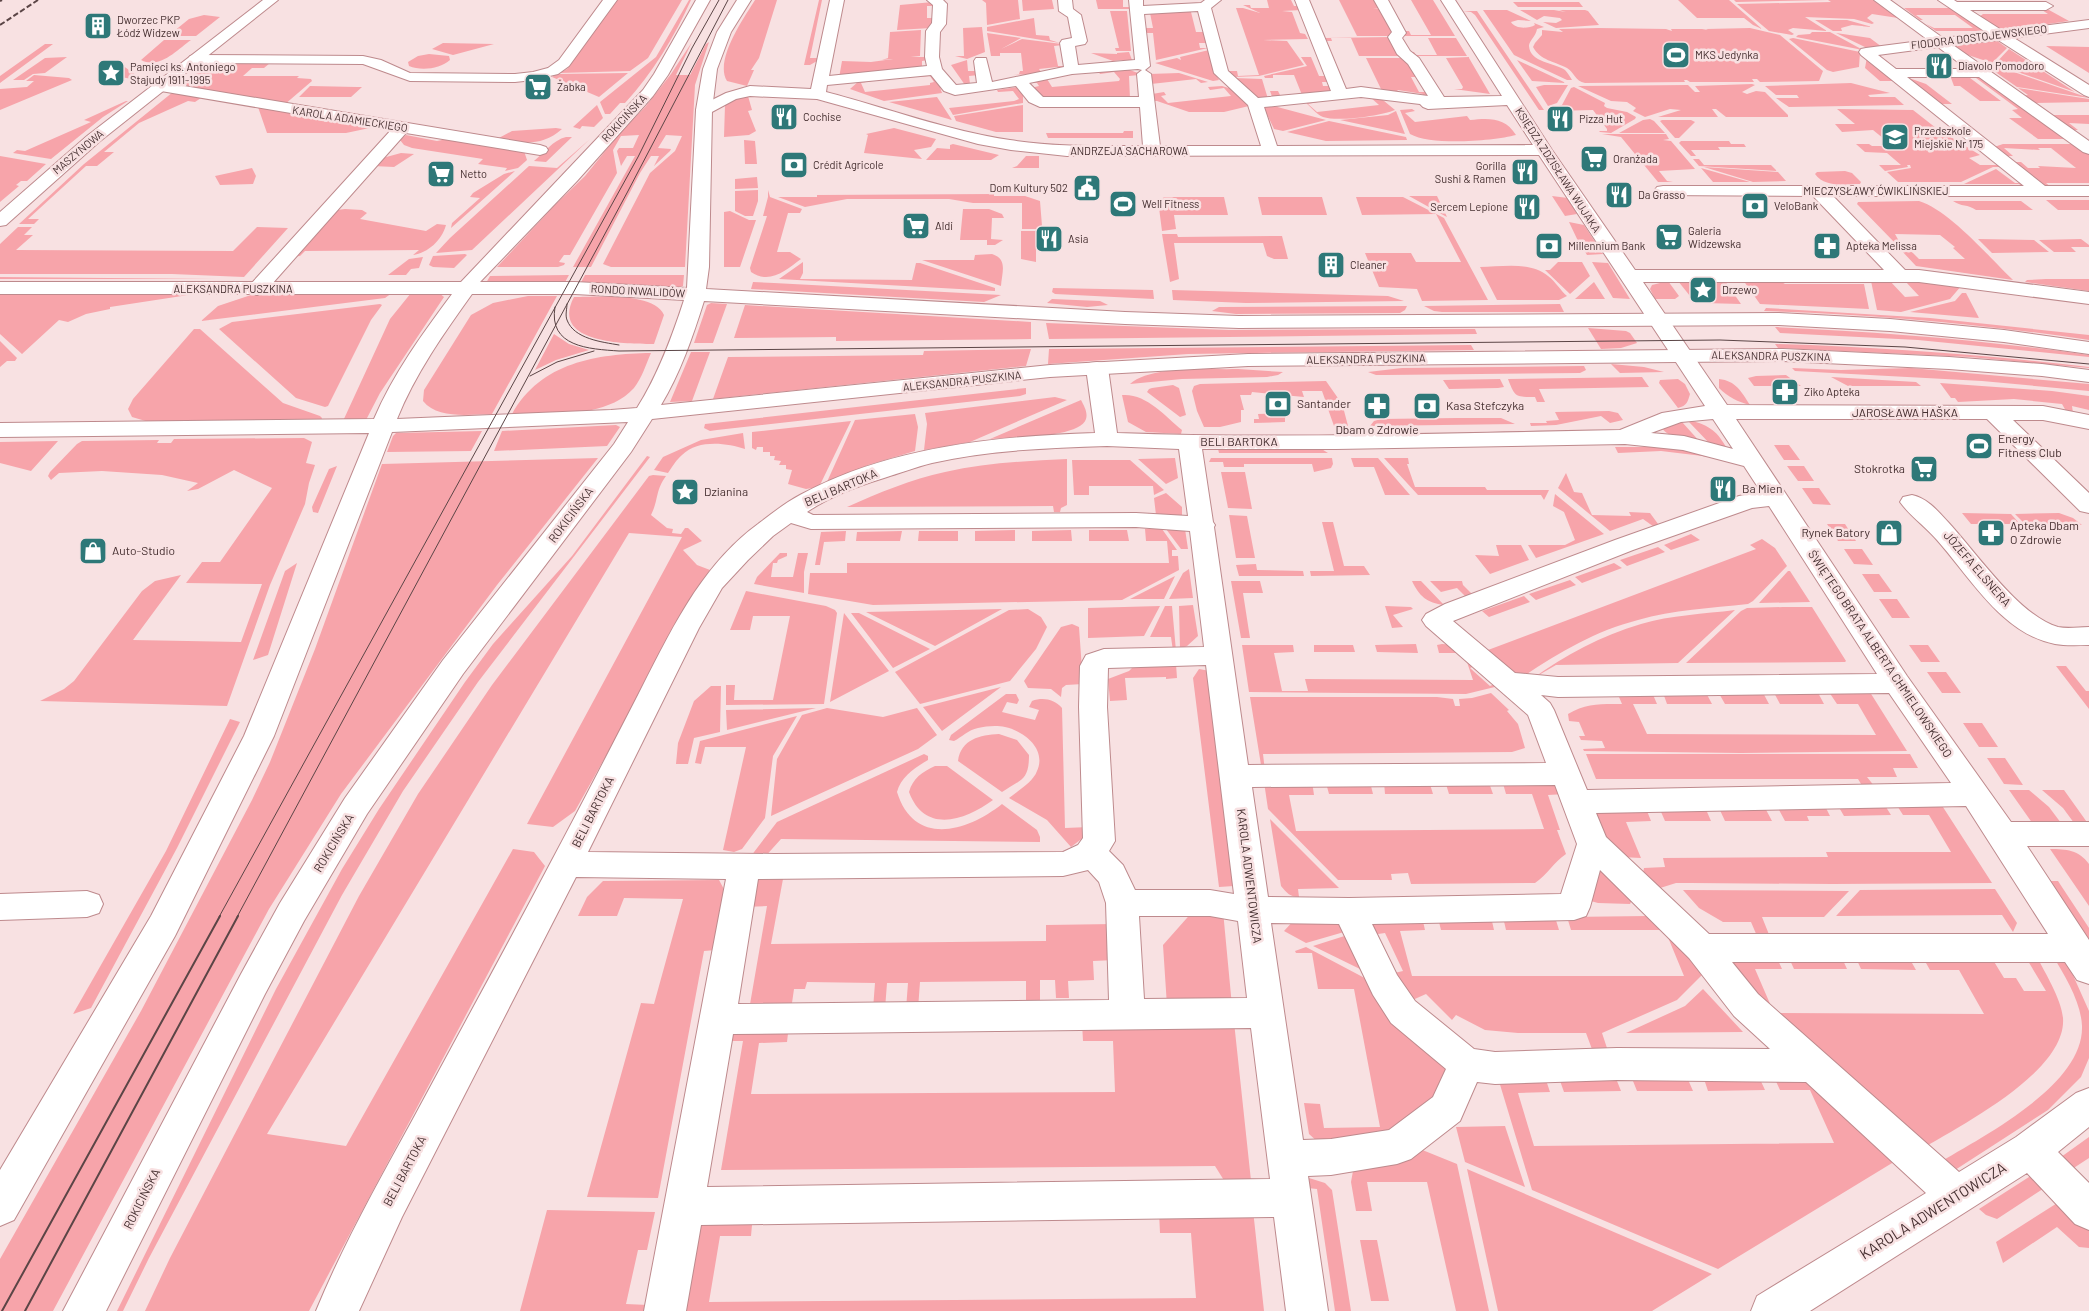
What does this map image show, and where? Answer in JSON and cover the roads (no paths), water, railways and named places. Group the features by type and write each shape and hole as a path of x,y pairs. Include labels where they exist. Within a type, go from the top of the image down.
{"street":[{"name":"MASZYNOWA","path":"0,221 78,151 271,0"},
{"path":"195,59 364,60 378,62 399,74 410,77 516,78 533,76 560,67 610,0"},
{"name":"ROKICIŃSKA","path":"466,288 496,253 571,177 648,92 661,74 703,0"},
{"path":"744,0 724,32 710,70 704,110 700,257 696,294 982,311 1210,321 1770,319 1845,322 2004,336 2089,348"},
{"path":"819,88 837,0"},
{"path":"1302,0 1340,94"},
{"path":"1382,0 1399,33 1395,37 1402,50 1414,61 1439,102"},
{"name":"KSIĘDZA ZDZISŁAWA WUJAKA","path":"1448,0 1478,44 1544,150 1677,347"},
{"path":"1881,0 2089,149"},
{"path":"934,1 940,4 940,24 933,31 932,57 935,70 950,90 1019,82 1044,74 1068,71 1143,68"},
{"path":"1950,3 2041,3 2085,26"},
{"path":"1950,3 2089,92"},
{"path":"1152,151 1136,5 1209,4 1221,73 1257,109 1271,150"},
{"path":"1066,6 1074,15 1080,40 1067,43 1068,71"},
{"name":"FIODORA DOSTOJEWSKIEGO","path":"1891,73 1866,52 2000,34 2085,26"},
{"path":"981,61 985,87"},
{"path":"710,70 716,82 750,91"},
{"path":"704,110 731,96 750,91 819,88 935,70"},
{"path":"1891,73 1982,73"},
{"path":"1891,73 2041,191"},
{"path":"1019,82 1026,87 1034,100 1040,102 1146,102"},
{"name":"KAROLA ADAMIECKIEGO","path":"160,87 540,150"},
{"name":"ANDRZEJA SACHAROWA","path":"819,88 939,130 1011,145 1067,151 1544,150"},
{"path":"1257,109 1340,94 1362,92 1394,101 1512,100"},
{"path":"257,288 402,127"},
{"name":"MIECZYSŁAWY ĆWIKLIŃSKIEJ","path":"1663,191 2089,191"},
{"path":"1818,191 1899,275"},
{"path":"1629,276 1928,276 2089,298"},
{"name":"ALEKSANDRA PUSZKINA","path":"0,288 466,288"},
{"path":"0,1207 163,926 214,829 263,728 382,426 399,389 439,325 466,288"},
{"name":"RONDO INWALIDÓW","path":"466,288 576,288 696,294 674,358 646,414"},
{"name":"ALEKSANDRA PUSZKINA","path":"646,414 1097,368 1266,360 1677,347 1995,366 2089,376"},
{"name":"ŚWIĘTEGO BRATA ALBERTA CHMIELOWSKIEGO","path":"1677,347 1897,683 2002,834 2083,959"},
{"path":"1097,368 1107,439"},
{"name":"JAROSŁAWA HAŠKA","path":"1720,412 2044,413 2089,422"},
{"name":"BELI BARTOKA","path":"337,1311 388,1204 566,864 686,628 712,584 764,531 790,512 807,501 854,480 926,457 970,449 1045,441 1107,439 1190,442 1624,437 1662,419 1680,415 1720,412"},
{"path":"0,430 382,426 540,421 646,414"},
{"name":"ROKICIŃSKA","path":"84,1311 248,993 292,912 356,806 453,667 606,470 646,414"},
{"path":"1993,414 2089,506"},
{"path":"1624,437 1684,443 1752,461"},
{"name":"KAROLA ADWENTOWICZA","path":"1190,442 1203,525 1307,1311"},
{"path":"1776,498 1748,501 1624,545 1454,610 1434,620 1540,710 1593,844 1701,948 1746,1005 1957,1196"},
{"name":"JÓZEFA ELSNERA","path":"1912,502 1930,516 2013,612 2054,635 2084,642"},
{"path":"790,512 802,520 811,522 1136,520 1203,525"},
{"path":"566,864 744,866 1063,864 1078,861 1089,854 1099,840 1094,707 1094,666 1096,662 1104,658 1219,656"},
{"path":"1508,682 1558,687 1897,683"},
{"path":"1540,710 1558,687"},
{"path":"1236,776 1564,774"},
{"path":"1576,802 1975,794"},
{"path":"2002,834 2089,834"},
{"path":"1122,903 1210,903 1253,910 1349,911 1574,907 1581,877 1593,844"},
{"path":"1089,854 1108,867 1117,884 1122,903 1127,1014"},
{"path":"665,1311 744,866"},
{"path":"0,907 87,904"},
{"path":"1349,911 1385,985 1403,1012 1466,1064 1495,1068 1616,1064 1813,1066"},
{"path":"1701,948 2083,959"},
{"path":"718,1019 1268,1012"},
{"path":"1287,1158 1331,1157 1396,1146 1447,1109 1466,1064"},
{"name":"KAROLA ADWENTOWICZA","path":"1772,1311 2030,1150 2089,1105"},
{"path":"2030,1150 2089,1211"},
{"path":"685,1206 1293,1198"}],"tram line":[{"path":"555,308 638,157 692,48 719,0"},
{"path":"567,304 728,0"},
{"path":"556,324 567,304"},
{"path":"567,304 567,320 576,332 589,338 619,345"},
{"path":"219,917 555,308"},
{"path":"555,308 556,324"},
{"path":"237,917 556,324"},
{"path":"556,324 564,338 573,343 595,349 619,351 1720,340 1905,347 2089,364"},
{"path":"530,376 557,362 594,351"},
{"path":"2,1311 220,916"},
{"path":"25,1311 238,916"}],"railway":[{"path":"0,25 38,0"}],"place":[{"name":"Dworzec PKP Łódź Widzew","path":"98,26"},
{"name":"MKS Jedynka","path":"1676,55"},
{"name":"Diavolo Pomodoro","path":"1939,66"},
{"name":"Pamięci ks. Antoniego Stajudy 1911-1995","path":"111,73"},
{"name":"Żabka","path":"538,87"},
{"name":"Cochise","path":"784,117"},
{"name":"Pizza Hut","path":"1560,119"},
{"name":"Przedszkole Miejskie Nr 175","path":"1895,137"},
{"name":"Oranżada","path":"1594,159"},
{"name":"Crédit Agricole","path":"794,165"},
{"name":"Gorilla Sushi & Ramen","path":"1525,172"},
{"name":"Netto","path":"441,174"},
{"name":"Dom Kultury 502","path":"1087,188"},
{"name":"Da Grasso","path":"1619,195"},
{"name":"Well Fitness","path":"1123,204"},
{"name":"VeloBank","path":"1755,206"},
{"name":"Sercem Lepione","path":"1527,207"},
{"name":"Aldi","path":"916,226"},
{"name":"Galeria Widzewska","path":"1669,237"},
{"name":"Asia","path":"1049,239"},
{"name":"Millennium Bank","path":"1549,246"},
{"name":"Apteka Melissa","path":"1827,246"},
{"name":"Cleaner","path":"1331,265"},
{"name":"Drzewo","path":"1703,290"},
{"name":"Ziko Apteka","path":"1785,392"},
{"name":"Santander","path":"1278,404"},
{"name":"Dbam o Zdrowie","path":"1377,406"},
{"name":"Kasa Stefczyka","path":"1427,406"},
{"name":"Energy Fitness Club","path":"1979,446"},
{"name":"Stokrotka","path":"1924,469"},
{"name":"Ba Mien","path":"1723,489"},
{"name":"Dzianina","path":"685,492"},
{"name":"Rynek Batory","path":"1889,533"},
{"name":"Apteka Dbam O Zdrowie","path":"1991,533"},
{"name":"Auto-Studio","path":"93,551"}]}
